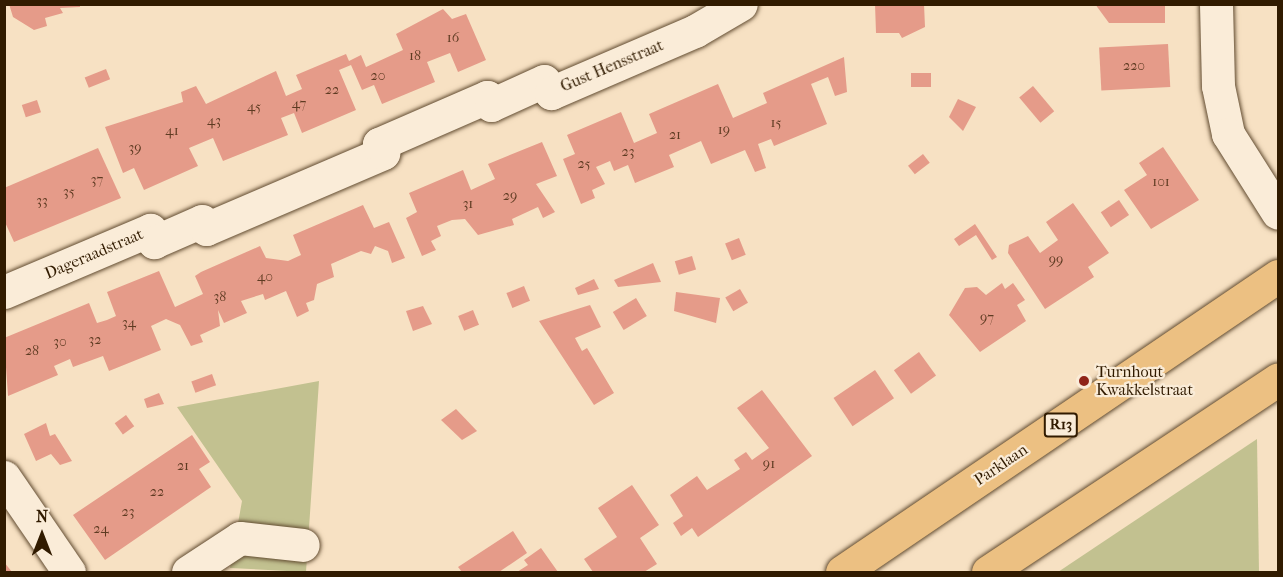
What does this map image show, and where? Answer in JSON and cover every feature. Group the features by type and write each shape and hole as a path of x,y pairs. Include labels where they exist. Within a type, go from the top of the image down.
{"main road":[{"name":"Parklaan","path":"842,573 1278,276"},
{"path":"988,573 1278,379"}],"street":[{"name":"Gust Hensstraat","path":"338,173 383,153 379,144 487,97 491,105 544,81 551,93 694,31 741,4"},
{"path":"1216,4 1218,87 1226,125 1278,213"},
{"name":"Dageraadstraat","path":"4,292 150,230 154,242 202,221 206,229 338,173"},
{"path":"4,477 69,573"},
{"path":"188,573 240,538 303,545"}],"shaded area":[{"path":"319,381 306,572 230,568 242,501 177,407"},
{"path":"1257,439 1259,572 1058,572"}],"building":[{"path":"9,4 80,4 80,7 60,8 63,13 45,18 47,26 34,30 13,17"},
{"path":"875,4 924,4 925,27 902,38 899,33 876,33"},
{"path":"1095,4 1165,4 1165,23 1109,23"},
{"path":"443,9 452,19 466,14 486,60 458,72 450,53 427,62 435,82 382,104 374,85 362,90 351,65 339,70 356,110 302,133 294,113 281,118 288,135 223,161 213,138 189,148 198,166 144,190 134,168 123,173 105,127 183,102 181,92 196,86 206,104 276,71 286,96 302,89 296,75 346,54 349,61 361,55 366,67 403,50 396,34"},
{"path":"1168,44 1170,87 1101,91 1099,48"},
{"path":"844,57 847,92 835,96 828,77 811,84 827,124 774,146 771,139 758,144 766,168 755,172 745,150 711,164 701,141 669,155 674,167 635,183 628,165 614,171 610,161 596,167 605,184 592,190 595,198 581,204 563,159 575,154 567,135 621,112 634,143 657,133 649,114 718,84 733,118 767,103 763,93"},
{"path":"106,69 110,79 89,88 85,78"},
{"path":"911,73 931,73 931,87 911,87"},
{"path":"1033,86 1054,111 1040,123 1019,98"},
{"path":"958,99 976,107 963,131 949,117"},
{"path":"37,100 41,112 26,117 22,105"},
{"path":"542,142 557,176 536,184 555,212 543,218 538,207 512,219 514,225 478,235 465,219 452,220 437,226 441,236 431,241 436,250 422,256 406,218 417,212 409,193 463,170 471,190 495,179 488,164"},
{"path":"1163,147 1199,200 1151,229 1124,190 1147,175 1139,163"},
{"path":"98,148 121,198 14,242 4,220 4,188"},
{"path":"923,154 930,163 915,174 908,166"},
{"path":"1119,200 1129,215 1111,227 1101,212"},
{"path":"1073,203 1109,253 1088,267 1094,277 1045,309 1008,253 1009,245 1028,236 1040,253 1058,240 1046,222"},
{"path":"363,205 374,228 389,222 405,258 392,263 388,251 375,246 371,254 361,251 331,264 334,277 317,284 314,300 306,303 309,311 297,317 286,291 265,300 263,294 241,301 247,313 224,323 218,310 220,326 200,335 203,342 191,346 180,325 166,319 151,326 161,350 109,371 103,356 73,367 70,359 54,366 58,375 8,396 4,338 89,303 97,323 107,320 116,316 107,292 159,271 175,307 203,294 195,276 201,272 260,246 266,258 288,261 301,255 293,235"},
{"path":"975,224 997,257 992,260 976,235 959,246 954,239"},
{"path":"739,238 746,255 732,260 725,244"},
{"path":"692,256 696,269 679,275 675,261"},
{"path":"653,263 661,282 618,287 614,280"},
{"path":"594,279 599,289 578,295 575,288"},
{"path":"1002,283 1005,289 1013,283 1025,300 1017,305 1026,321 980,352 949,315 965,288 977,287 986,295"},
{"path":"524,286 530,301 512,308 506,293"},
{"path":"740,289 748,303 733,311 725,298"},
{"path":"676,292 720,298 716,323 674,311"},
{"path":"636,298 647,316 624,330 613,312"},
{"path":"590,305 601,327 575,338 582,351 587,348 614,393 594,405 539,321"},
{"path":"423,306 432,324 413,331 406,311"},
{"path":"473,310 479,325 464,331 458,316"},
{"path":"919,352 936,375 911,394 894,370"},
{"path":"875,370 894,398 853,426 834,398"},
{"path":"212,374 216,385 195,393 191,382"},
{"path":"762,390 812,456 698,537 692,528 681,536 673,523 683,516 670,495 697,476 707,490 740,469 734,460 746,452 752,460 769,448 737,408"},
{"path":"159,393 164,404 147,408 144,399"},
{"path":"456,409 477,431 462,440 441,420"},
{"path":"126,415 134,426 123,435 115,423"},
{"path":"46,423 50,436 55,434 72,461 60,465 51,454 36,461 24,434"},
{"path":"192,435 210,462 199,469 211,487 105,560 73,515"},
{"path":"632,485 659,525 640,538 657,564 644,572 593,572 584,559 617,537 598,508"},
{"path":"513,531 527,553 499,572 462,572 458,567"},
{"path":"541,548 558,572 517,572 528,565 524,560"},
{"path":"4,562 12,572 4,572"}],"place":[{"name":"Turnhout Kwakkelstraat","path":"1084,381"}]}
